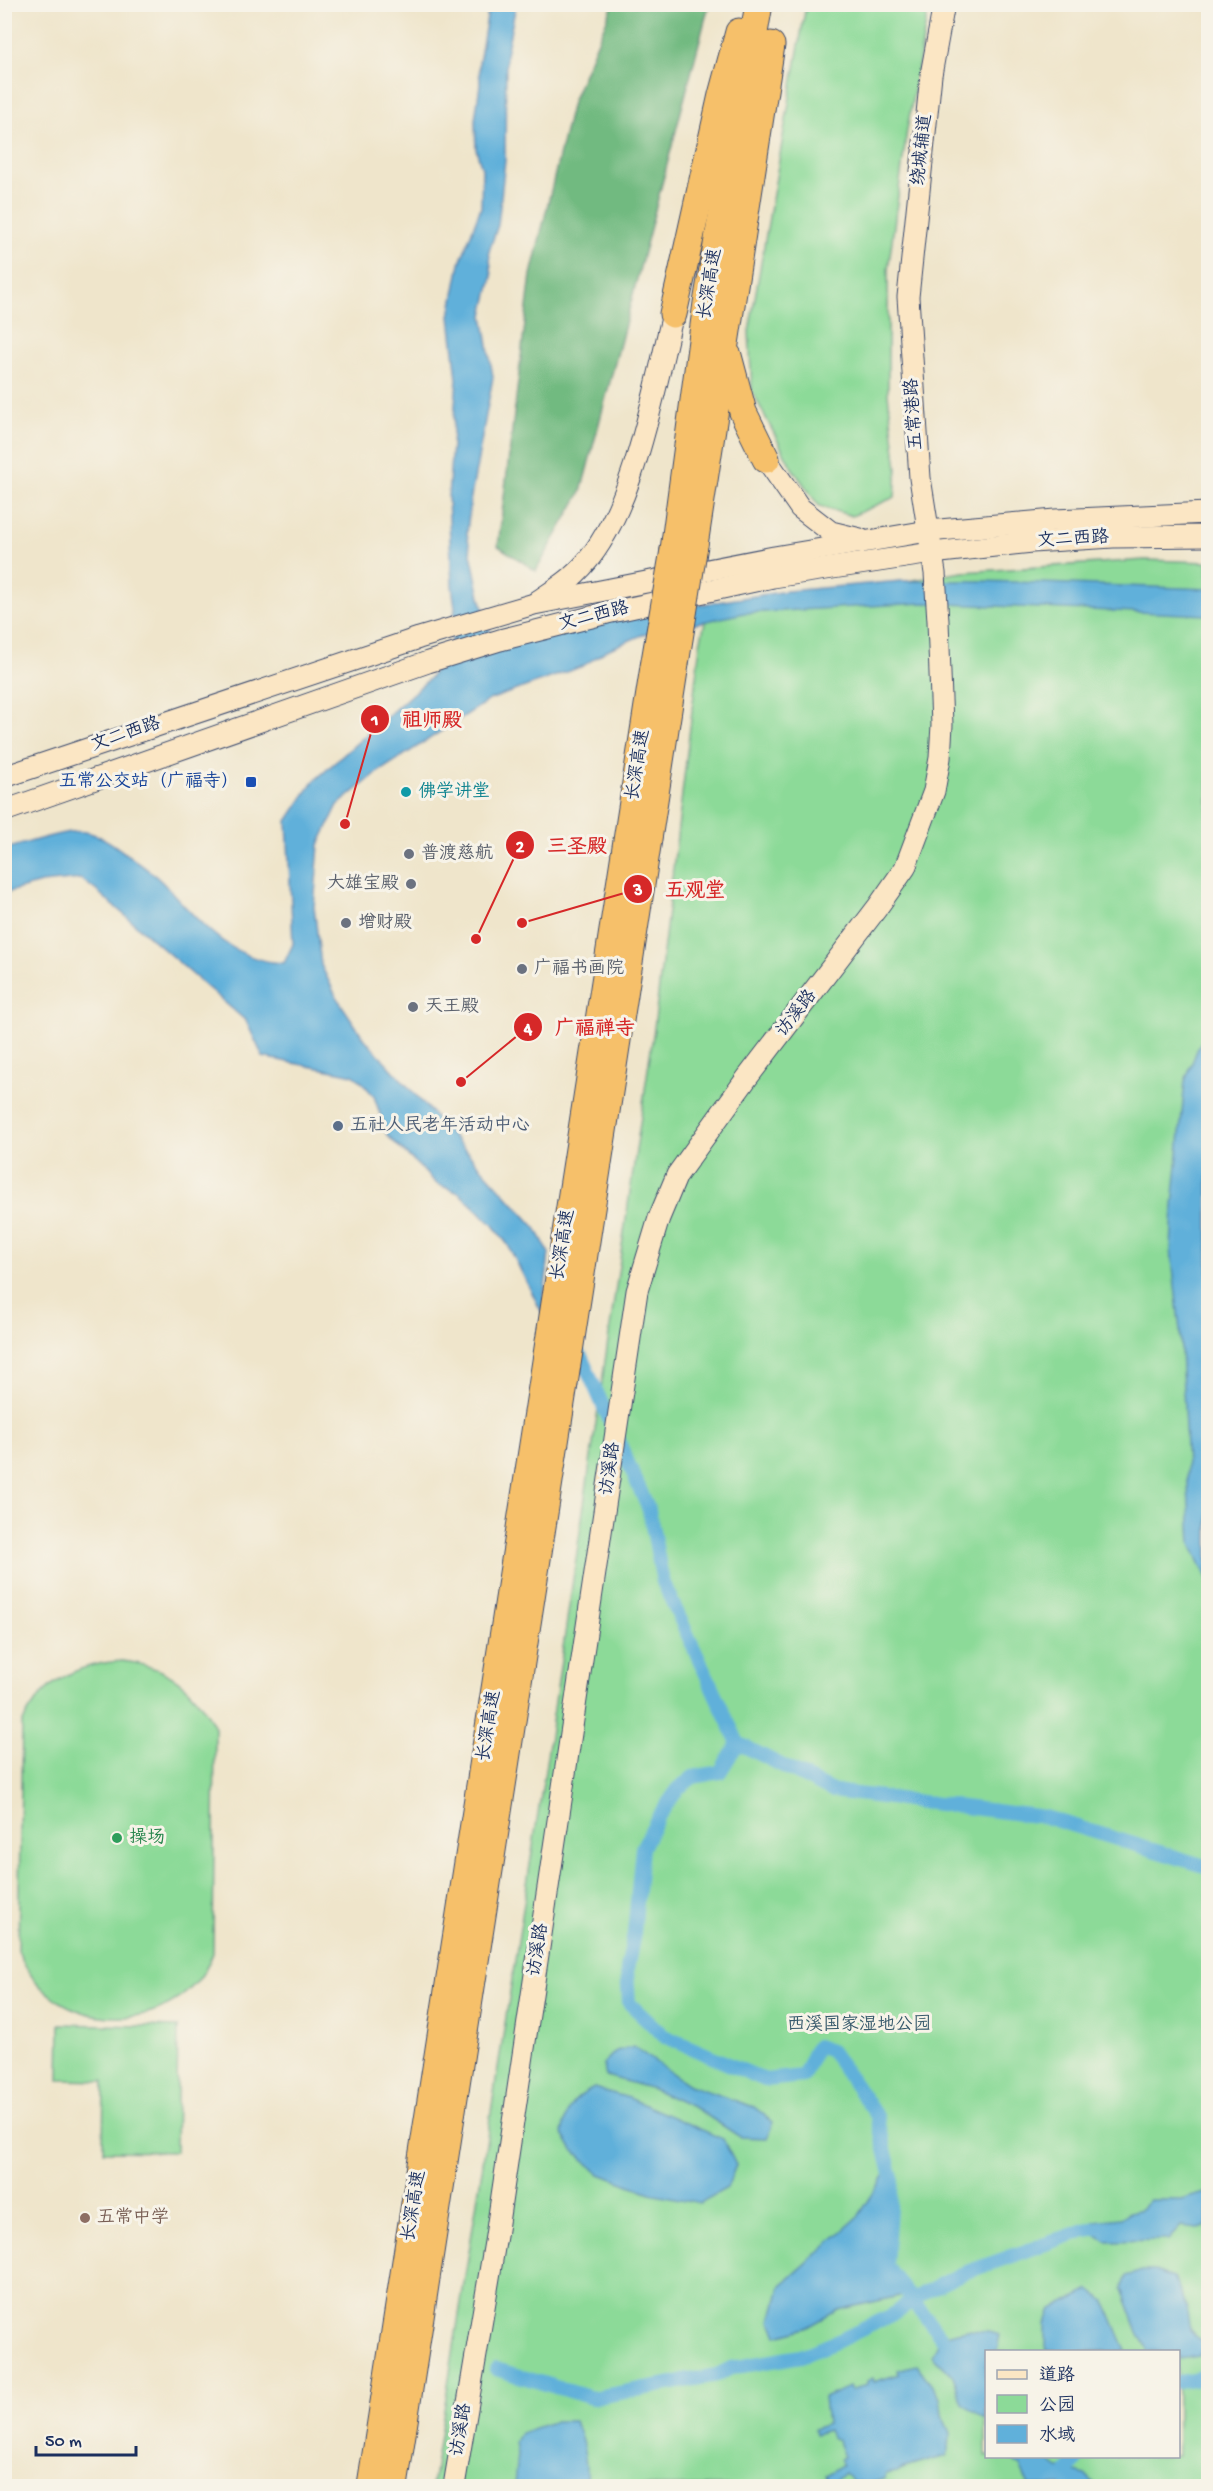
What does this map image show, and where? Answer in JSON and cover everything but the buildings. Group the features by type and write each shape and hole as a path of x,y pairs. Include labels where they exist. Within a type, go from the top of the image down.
{"highway":[{"path":"673,314 722,95 746,4"},
{"name":"长深高速","path":"684,547 708,303 759,4"},
{"name":"长深高速","path":"372,2487 684,547 725,345 778,4"},
{"path":"725,345 743,412 766,459"},
{"name":"长深高速","path":"394,2487 665,666"}],"main road":[{"name":"绕城辅道","path":"908,297 931,75 944,4"},
{"name":"五常港路","path":"908,297 920,478 928,531"},
{"path":"534,604 576,573 605,537 638,457 673,314"},
{"path":"766,459 800,508 831,532 869,542"},
{"name":"文二西路","path":"4,777 419,638 534,604 774,557 928,531 1055,520 1209,513"},
{"name":"访溪路","path":"454,2487 496,2236 637,1291 659,1218 677,1174 905,868 934,790 940,758 942,725 938,621 934,563 928,531"},
{"name":"文二西路","path":"4,811 428,662 500,640 607,613 772,577 934,563 1032,542 1113,537 1209,536"}],"green space":[{"path":"613,5 709,5 581,492 536,571 498,546 531,275 572,102"},
{"path":"806,5 929,5 907,130 888,270 888,394 897,468 895,497 852,516 819,506 792,468 752,391 749,332"},
{"name":"西溪国家湿地公园","path":"1145,560 1208,562 1208,2486 432,2486 545,1770 654,1028 700,644 707,613 963,572"},
{"name":"操场","path":"123,1661 154,1668 178,1681 198,1700 215,1727 213,1953 197,1982 173,2002 145,2014 115,2017 84,2012 57,2000 34,1979 18,1950 22,1724 40,1697 63,1678 91,1666"},
{"path":"60,2024 178,2027 176,2152 103,2151 104,2081 59,2080"}],"water":[{"path":"489,5 516,5 506,54 505,160 498,225 489,251 492,277 483,315 493,377 470,502 467,534 480,597 492,637 787,591 901,581 983,581 1208,589 1208,615 924,603 744,613 642,635 607,650 583,666 489,700 378,772 338,805 319,845 314,907 321,965 337,998 363,1037 536,1228 549,1253 542,1313 508,1245 492,1224 459,1193 437,1184 387,1135 374,1096 360,1080 353,1075 263,1057 246,1021 81,879 41,883 5,893 5,849 67,833 91,833 114,845 150,871 201,923 230,946 264,961 284,963 293,944 287,821 313,782 430,678 451,643 455,608 448,497 457,379 450,316 460,263 481,207 482,169 476,149 475,120 480,84 479,63"},
{"path":"1208,1033 1208,1580 1191,1544 1180,1331 1171,1250 1185,1081 1199,1045"},
{"path":"634,2047 689,2085 754,2107 773,2122 767,2138 740,2137 697,2109 653,2089 606,2076 603,2064 616,2051"},
{"path":"594,2088 629,2098 723,2139 736,2165 727,2188 700,2203 650,2193 600,2174 573,2150 562,2133 571,2105 580,2096"},
{"path":"890,2167 886,2266 908,2294 838,2310 806,2328 777,2336 771,2321 780,2287 858,2217"},
{"path":"1208,2192 1208,2226 1198,2228 1181,2226 1168,2240 1106,2241 1090,2230 1089,2225 1095,2221 1121,2218 1141,2209 1150,2200 1182,2200"},
{"path":"1142,2271 1155,2271 1174,2278 1186,2306 1190,2330 1206,2346 1199,2356 1180,2359 1180,2350 1147,2350 1138,2332 1122,2289 1127,2276"},
{"path":"1090,2290 1105,2301 1126,2350 1046,2350 1046,2324 1052,2309"},
{"path":"967,2330 986,2331 1000,2335 997,2350 985,2350 985,2419 963,2403 953,2376 932,2355 942,2336"},
{"path":"917,2365 940,2397 942,2415 950,2433 949,2450 946,2456 886,2474 885,2479 862,2486 860,2482 854,2483 844,2473 829,2486 825,2475 842,2465 840,2459 844,2457 838,2440 831,2437 828,2430 815,2434 814,2429 827,2424 824,2398 849,2387 851,2391 867,2384 867,2381 873,2378 874,2382 899,2374 898,2370"},
{"path":"555,2421 574,2421 578,2429 584,2453 586,2486 514,2486 517,2454 515,2442 520,2433"},
{"path":"1010,2458 1043,2458 1059,2469 1085,2475 1096,2486 1029,2486 1021,2468"}],"waterway":[{"path":"581,1356 649,1510 663,1582 738,1743 832,1791 1045,1817 1208,1867"},
{"path":"738,1743 720,1772 693,1777 678,1789 658,1817 642,1848 634,1933 627,1970 629,2003 664,2036 765,2080 803,2076 817,2046 831,2051 877,2116 892,2178 886,2266 952,2351"},
{"path":"496,2369 592,2398 717,2375 731,2368 801,2356 892,2315 925,2292 961,2274 1085,2230 1107,2227"},
{"path":"1180,2382 1194,2380 1208,2373"},
{"path":"1066,2481 1069,2470 1078,2458"}],"place":[{"name":"五常公交站（广福寺）","path":"251,782"},
{"name":"佛学讲堂","path":"406,792"},
{"name":"祖师殿","path":"345,824"},
{"name":"普渡慈航","path":"409,854"},
{"name":"大雄宝殿","path":"411,884"},
{"name":"增财殿","path":"346,923"},
{"name":"五观堂","path":"522,923"},
{"name":"三圣殿","path":"476,939"},
{"name":"广福书画院","path":"522,969"},
{"name":"天王殿","path":"413,1007"},
{"name":"广福禅寺","path":"461,1082"},
{"name":"五社人民老年活动中心","path":"338,1126"},
{"name":"操场","path":"117,1838"},
{"name":"五常中学","path":"85,2218"}]}
